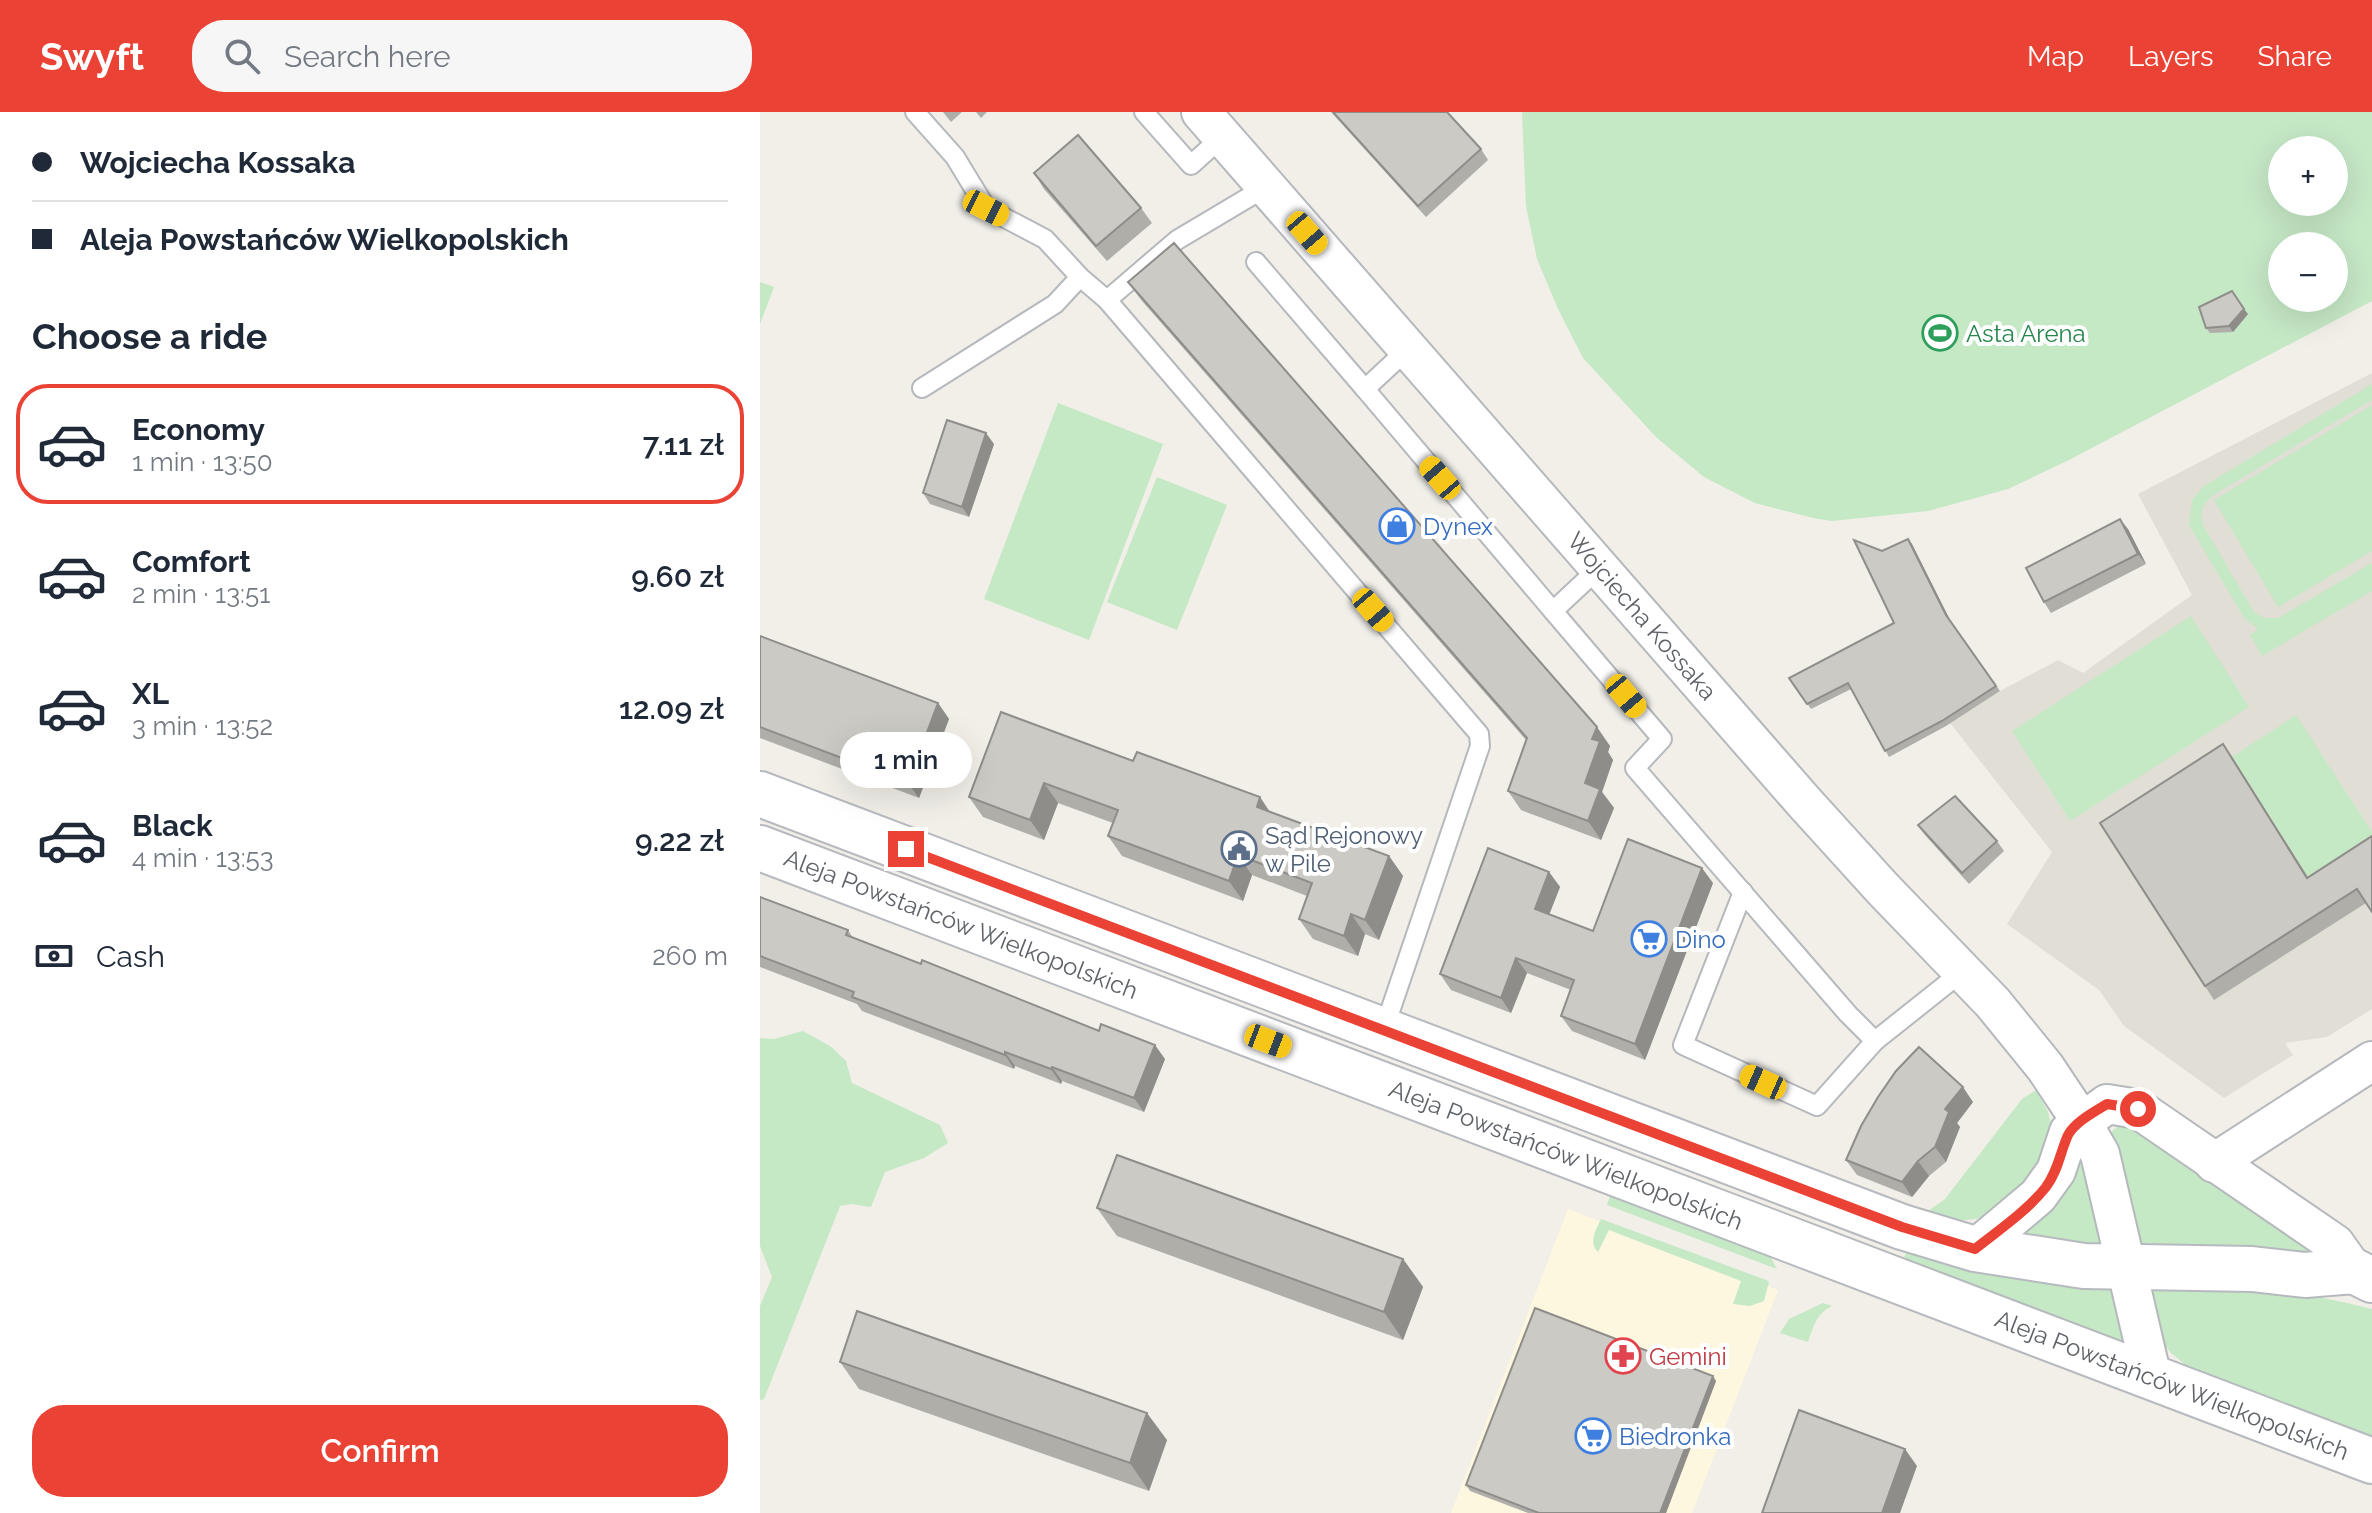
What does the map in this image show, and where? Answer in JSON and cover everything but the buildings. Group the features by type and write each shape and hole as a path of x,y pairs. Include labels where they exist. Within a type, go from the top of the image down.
{"main road":[{"name":"Aleja Powstańców Wielkopolskich","path":"760,794 1902,1227 1975,1249 2084,1266 2252,1269 2305,1275 2363,1275"},
{"name":"Aleja Powstańców Wielkopolskich","path":"760,848 2372,1461"}],"street":[{"name":"Wojciecha Kossaka","path":"1212,124 1804,802 2014,1027 2045,1067 2100,1154 2152,1378"},
{"path":"2214,1163 2372,1061"},
{"path":"1975,1249 2027,1207 2048,1184 2056,1171 2069,1132 2107,1104 2138,1109 2335,1244 2363,1275"}],"lane":[{"path":"915,112 955,157 986,208 1045,239 1080,277 1107,300 1479,734 1480,746 1384,1029"},
{"path":"1144,112 1191,165 1212,124"},
{"path":"1107,300 1177,240 1266,187"},
{"path":"1256,262 1662,739 1635,768 1848,1014 1875,1041"},
{"path":"922,388 1055,304 1080,277"},
{"path":"1365,389 1408,349"},
{"path":"1553,611 1599,568"},
{"path":"1743,892 1683,1045 1817,1106 1875,1041 1963,971"}],"shaded area":[{"path":"2372,373 2372,1009 2327,1037 2285,1043 2293,1055 2224,1098 2124,1026 2099,990 2007,924 2052,852 1950,723 2000,691 2058,660 2083,673 2192,595 2138,494"},
{"path":"1568,1209 1778,1290 1692,1513 1451,1513"}],"green space":[{"name":"Asta Arena","path":"1522,112 2372,112 2372,301 2008,489 1928,511 1832,521 1755,503 1704,477 1657,438 1583,358 1537,259 1526,206"},
{"path":"760,282 774,287 760,324"},
{"path":"2372,384 2372,400 2212,496 2204,506 2204,527 2254,612 2264,618 2278,618 2372,563 2372,591 2262,656 2250,635 2258,629 2244,618 2189,525 2192,500 2204,486"},
{"path":"1058,403 1163,444 1089,640 984,599"},
{"path":"2372,405 2372,551 2278,607 2214,500"},
{"path":"1157,477 1227,505 1177,630 1107,602"},
{"path":"2191,616 2249,707 2070,821 2012,731"},
{"path":"2296,715 2372,832 2372,856 2317,892 2232,757"},
{"path":"803,1031 830,1046 846,1061 852,1083 940,1125 948,1143 924,1158 885,1172 871,1207 840,1206 764,1399 760,1400 760,1306 772,1277 760,1246 760,1038 774,1039"},
{"path":"2036,1090 2048,1112 2053,1132 2044,1171 1983,1218 1957,1221 1924,1214 1945,1199 2022,1099"},
{"path":"2123,1123 2325,1259 2137,1248 2110,1138 2113,1130"},
{"path":"2079,1145 2104,1246 2011,1237"},
{"path":"1614,1194 1769,1254 1777,1269 1607,1205"},
{"path":"1601,1219 1766,1280 1769,1282 1764,1301 1750,1306 1733,1304 1741,1281 1609,1230 1598,1252 1593,1240"},
{"path":"1907,1250 2113,1286 2128,1349 1903,1261"},
{"path":"2144,1287 2259,1290 2316,1297 2372,1309 2372,1443 2197,1374 2160,1340"},
{"path":"1823,1303 1832,1306 1819,1317 1808,1342 1780,1333 1789,1319"}],"place":[{"name":"Asta Arena","path":"1940,333"},
{"name":"Dynex","path":"1397,526"},
{"name":"Sąd Rejonowy w Pile","path":"1239,849"},
{"name":"Dino","path":"1649,939"},
{"name":"Gemini","path":"1623,1356"},
{"name":"Biedronka","path":"1593,1436"}],"route":[{"path":"906,849 1902,1227 1975,1249 2027,1207 2048,1184 2056,1171 2069,1132 2081,1121 2107,1104 2138,1109"}]}
